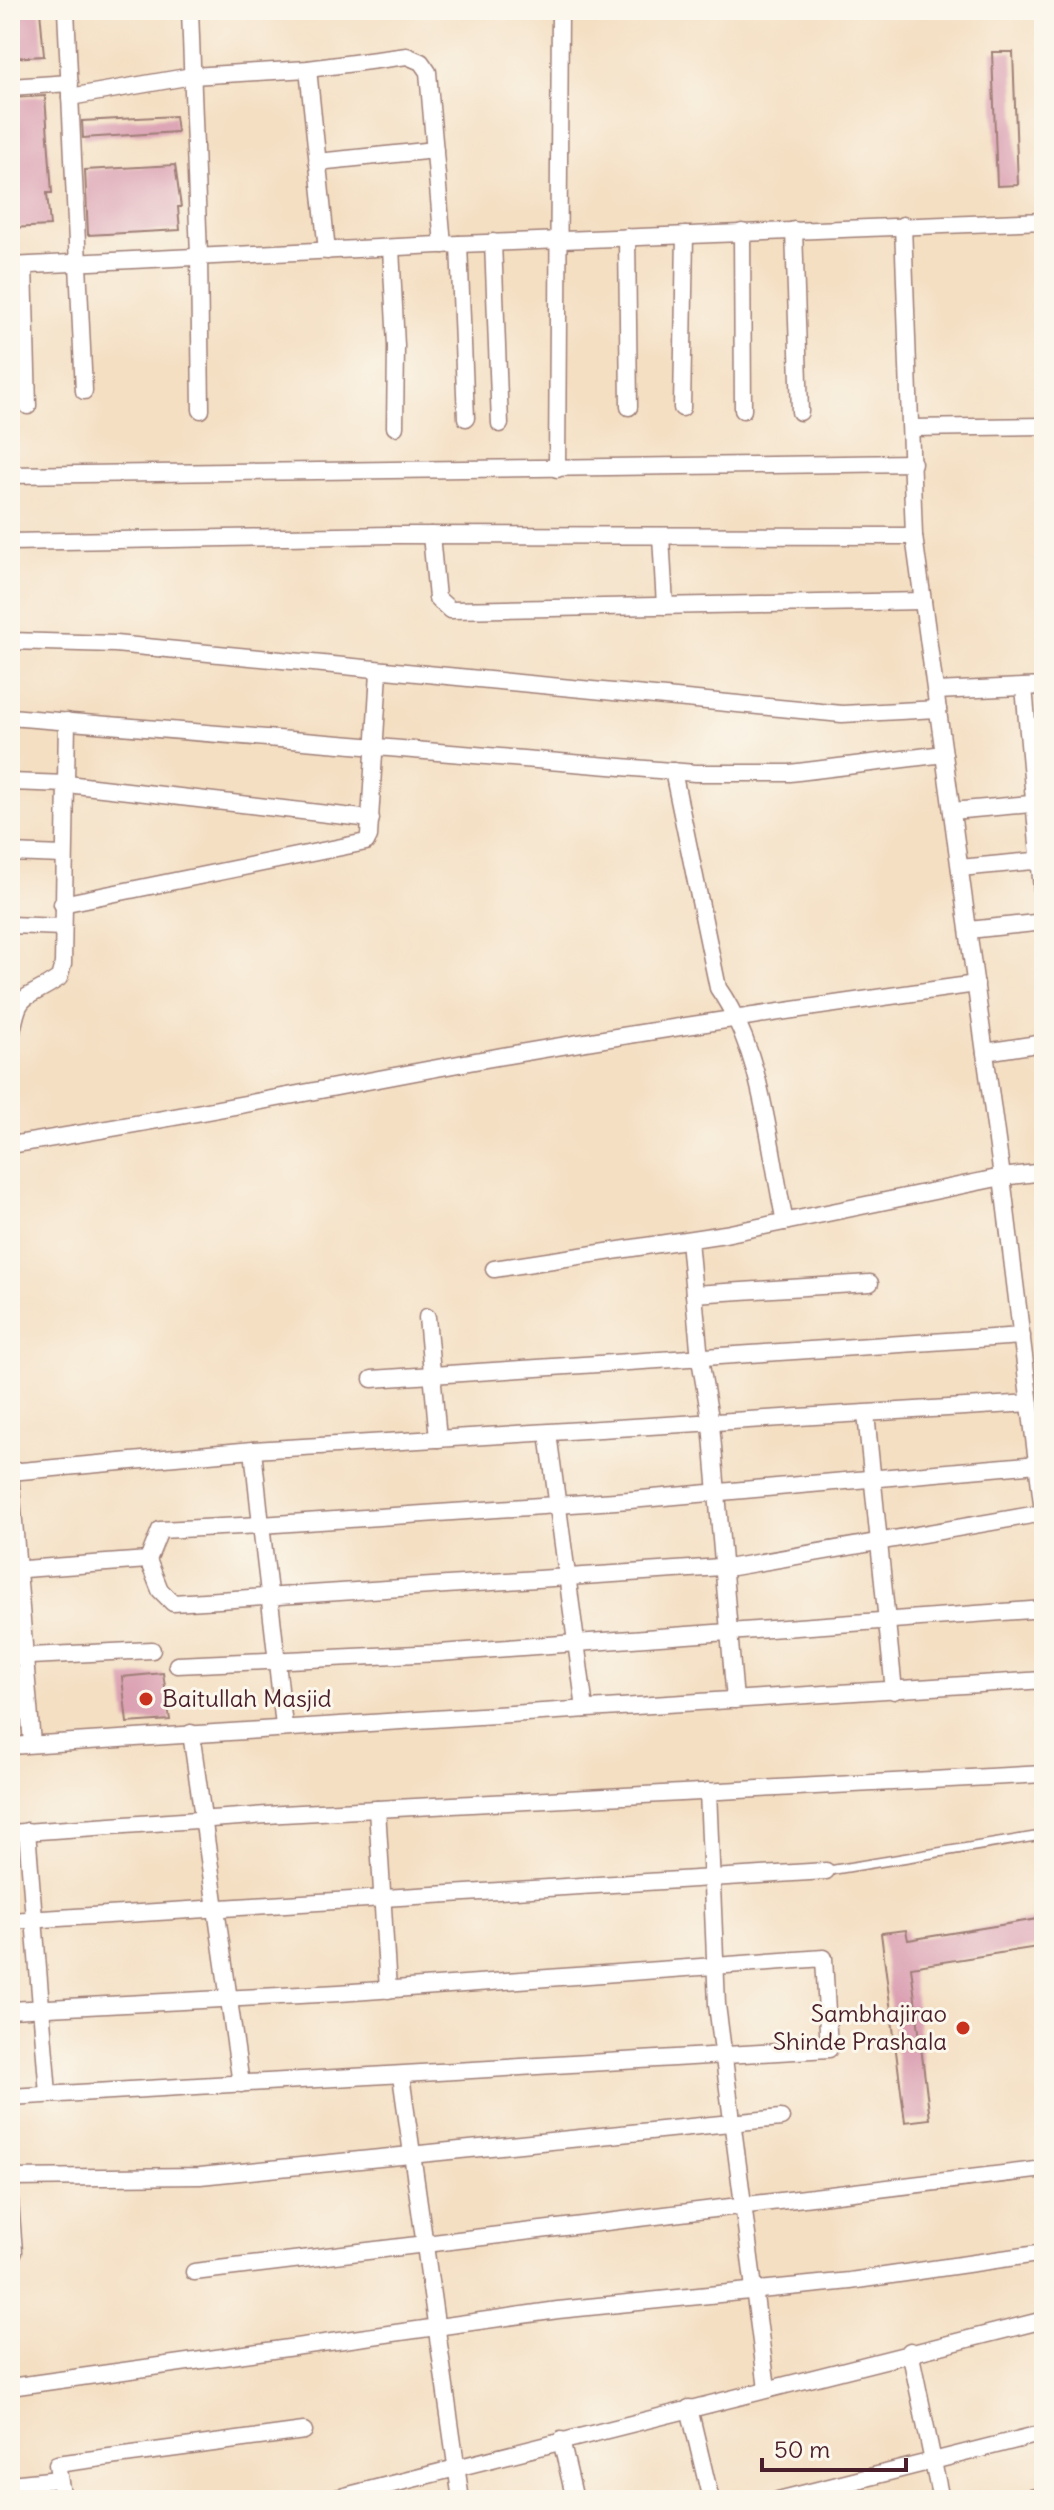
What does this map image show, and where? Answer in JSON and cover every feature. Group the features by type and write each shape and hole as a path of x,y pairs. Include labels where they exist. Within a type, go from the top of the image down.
{"street":[{"path":"66,10 84,391"},
{"path":"190,10 201,410"},
{"path":"557,469 560,10"},
{"path":"10,87 70,90 192,76 308,69 407,56 421,62 428,72 435,150 451,244 466,418"},
{"path":"308,69 327,251"},
{"path":"317,162 435,150"},
{"path":"28,406 17,266 493,242 1044,221"},
{"path":"903,225 914,536 1002,1177 1044,1519"},
{"path":"794,230 800,412"},
{"path":"742,232 743,410"},
{"path":"682,408 685,235"},
{"path":"627,237 629,407"},
{"path":"493,242 500,424"},
{"path":"391,248 396,346 395,427"},
{"path":"911,428 1044,426"},
{"path":"10,475 913,463"},
{"path":"10,542 431,535 914,536"},
{"path":"431,535 437,598 450,610 923,601"},
{"path":"661,536 665,606"},
{"path":"10,641 115,644 379,672 842,714 938,709"},
{"path":"62,904 366,842 371,819 372,745 379,672"},
{"path":"936,691 1044,686"},
{"path":"1024,687 1039,804 1044,912"},
{"path":"10,717 673,771 790,773 944,754"},
{"path":"10,1042 16,1010 24,995 59,978 63,964 67,721"},
{"path":"673,771 718,988 738,1017 753,1064 785,1222"},
{"path":"10,782 67,784 371,819"},
{"path":"952,811 1039,804"},
{"path":"10,853 63,855"},
{"path":"960,868 1041,860"},
{"path":"969,930 1044,922"},
{"path":"10,925 62,927"},
{"path":"10,1145 151,1124 487,1059 738,1017 976,984"},
{"path":"985,1052 1044,1043"},
{"path":"494,1269 689,1240 1002,1177 1044,1172"},
{"path":"689,1240 700,1359 711,1424 721,1567 735,1700"},
{"path":"694,1294 870,1283"},
{"path":"427,1317 438,1439"},
{"path":"372,1379 1022,1336"},
{"path":"32,1744 17,1656 10,1472 253,1450 1030,1403"},
{"path":"866,1414 894,1691"},
{"path":"548,1433 585,1709"},
{"path":"253,1450 284,1727"},
{"path":"1038,1464 558,1505 160,1530 148,1560 160,1590 173,1603 721,1567 881,1543 1043,1513"},
{"path":"14,1570 148,1560"},
{"path":"177,1665 577,1643 1044,1609"},
{"path":"17,1656 152,1650"},
{"path":"10,1746 1044,1680"},
{"path":"191,1733 241,2084"},
{"path":"48,2094 34,1920 18,1832 377,1809 1044,1774"},
{"path":"708,1791 715,1966 723,2056 767,2388"},
{"path":"377,1809 388,1990"},
{"path":"10,1921 826,1871"},
{"path":"10,2010 388,1990 824,1958 829,2049 10,2097"},
{"path":"401,2076 409,2157 461,2500"},
{"path":"10,2178 200,2176 781,2118"},
{"path":"194,2272 1044,2169"},
{"path":"10,2201 14,2252 10,2253"},
{"path":"10,2387 558,2310 850,2281 1044,2253"},
{"path":"329,2500 910,2351 1044,2320"},
{"path":"910,2351 941,2500"},
{"path":"689,2408 711,2500"},
{"path":"63,2500 57,2464 304,2431"},
{"path":"778,2500 1044,2433"},
{"path":"561,2440 575,2500"},
{"path":"10,2484 59,2479"},
{"path":"1023,2500 1044,2495"}],"lane":[{"path":"826,1871 1044,1835"}],"building":[{"path":"10,10 40,10 44,56 10,58"},
{"path":"992,52 1013,52 1018,185 997,186"},
{"path":"45,96 52,193 47,193 50,226 10,228 10,98"},
{"path":"175,116 177,132 83,138 82,121"},
{"path":"175,165 181,207 178,207 180,230 88,235 85,170"},
{"name":"Baitullah Masjid","path":"163,1673 170,1720 127,1723 122,1677"},
{"path":"1044,1918 1044,1946 911,1967 930,2119 905,2122 881,1933 906,1930 908,1940"}],"place":[{"name":"Baitullah Masjid","path":"146,1699"},
{"name":"Sambhajirao Shinde Prashala","path":"963,2028"}]}
